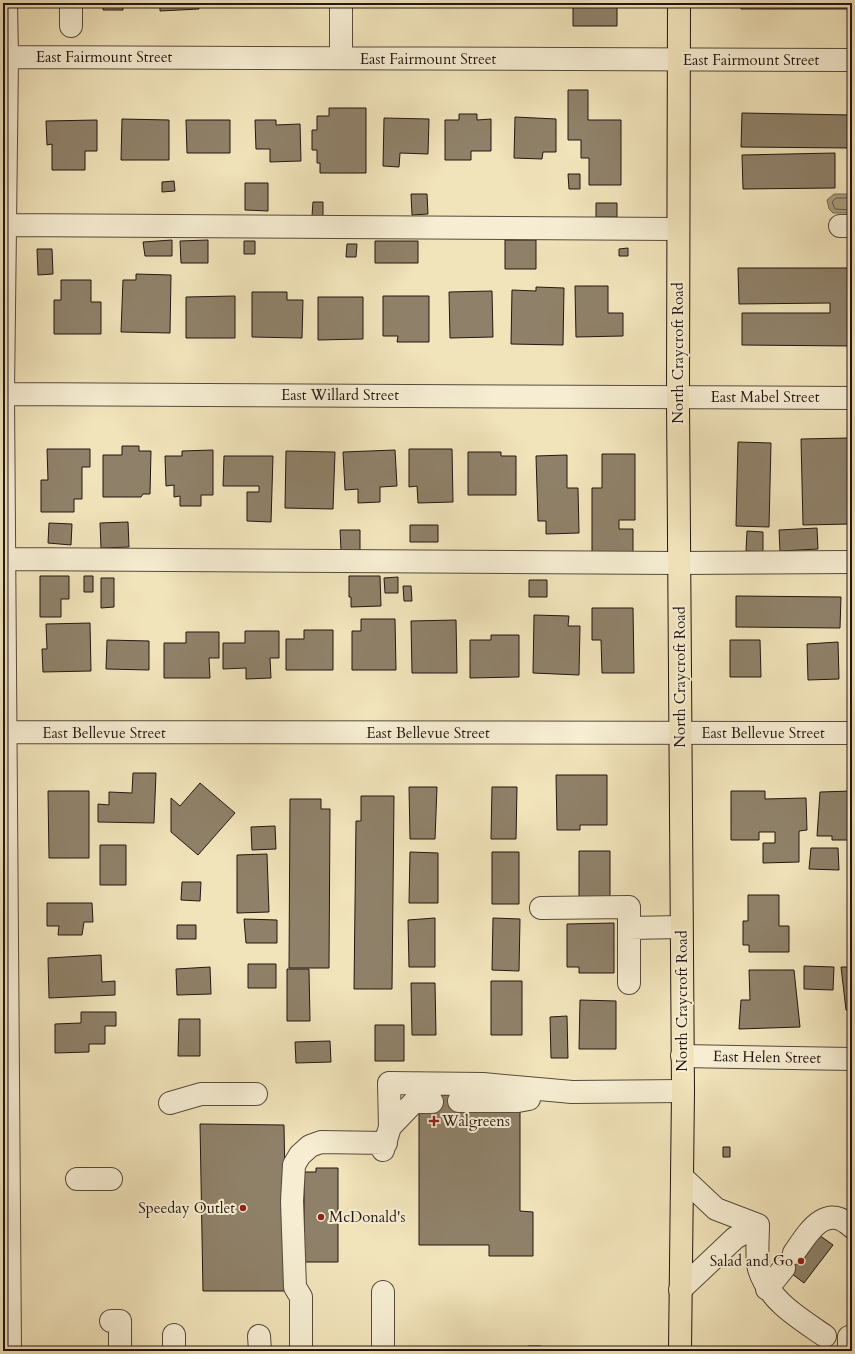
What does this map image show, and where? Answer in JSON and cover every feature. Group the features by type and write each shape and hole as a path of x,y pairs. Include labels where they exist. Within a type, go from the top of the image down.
{"main road":[{"name":"North Craycroft Road","path":"679,3 680,60 677,229 683,1091 680,1351"}],"street":[{"path":"6,3 3,394 5,559 6,1206 10,1351"},
{"path":"71,3 71,26"},
{"path":"340,3 341,58"},
{"name":"East Fairmount Street","path":"5,57 852,60"},
{"path":"5,225 677,229"},
{"name":"East Willard Street","path":"3,394 678,397"},
{"name":"East Mabel Street","path":"678,397 852,398"},
{"path":"5,559 679,563 852,562"},
{"name":"East Bellevue Street","path":"5,732 852,733"},
{"path":"541,908 629,907 629,983"},
{"path":"629,928 681,927"},
{"name":"East Helen Street","path":"682,1056 852,1059"},
{"path":"386,1140 389,1083 483,1084 572,1092 683,1091"},
{"path":"459,1101 518,1100 572,1092"},
{"path":"170,1103 201,1094 256,1094"},
{"path":"386,1140 414,1102 432,1102"},
{"path":"300,1351 300,1297 295,1287 292,1201 294,1165 300,1155 310,1146 321,1142 386,1140"},
{"path":"682,1177 716,1209 758,1225"},
{"path":"77,1179 111,1179"},
{"path":"767,1289 807,1234 821,1220 833,1218 847,1222 852,1227"},
{"path":"758,1225 758,1268 767,1289 786,1309 825,1336"},
{"path":"680,1290 735,1238 758,1225"},
{"path":"383,1292 383,1351"},
{"path":"111,1320 120,1320 120,1351"}],"water":[{"path":"834,194 852,194 852,213 833,213 829,209 827,200"}],"building":[{"path":"103,3 123,3 123,10 103,10"},
{"path":"160,3 199,3 199,9 160,11"},
{"path":"250,3 290,3 290,6 250,5"},
{"path":"458,3 506,3 506,5 458,6"},
{"path":"573,3 617,3 617,26 573,26"},
{"path":"741,3 852,3 852,9 741,9"},
{"path":"568,90 588,90 588,120 621,120 621,185 589,185 589,158 581,158 581,140 568,140"},
{"path":"329,108 366,108 366,173 320,173 320,163 317,163 317,150 312,150 312,130 317,130 317,116 329,116"},
{"path":"742,113 852,115 852,148 741,147"},
{"path":"459,114 477,114 477,120 491,119 491,151 471,151 471,160 445,160 445,120 459,120"},
{"path":"515,117 556,119 556,152 543,152 542,159 514,158"},
{"path":"384,118 429,119 428,154 400,153 399,167 383,166"},
{"path":"122,119 169,120 169,160 121,160"},
{"path":"97,120 97,151 85,151 85,170 52,170 52,144 47,145 46,121"},
{"path":"186,120 230,120 230,153 187,153"},
{"path":"255,120 276,120 276,125 300,124 301,161 270,162 270,149 256,149"},
{"path":"835,153 835,188 743,189 742,155"},
{"path":"568,174 580,174 580,189 569,189"},
{"path":"174,181 175,191 162,192 162,182"},
{"path":"245,183 268,183 268,211 245,210"},
{"path":"411,194 427,194 428,214 412,215"},
{"path":"313,202 323,202 323,216 312,216"},
{"path":"596,203 617,203 617,217 596,217"},
{"path":"172,240 172,256 145,256 143,242"},
{"path":"208,240 208,263 181,263 180,241"},
{"path":"505,240 536,240 536,269 505,269"},
{"path":"244,241 255,241 255,254 244,254"},
{"path":"375,241 418,241 418,263 375,263"},
{"path":"347,244 357,244 356,257 346,257"},
{"path":"628,248 628,256 619,256 619,249"},
{"path":"37,249 52,249 53,274 38,275"},
{"path":"738,268 852,268 852,346 742,345 742,313 830,313 830,303 739,304"},
{"path":"136,274 171,275 170,333 121,332 123,280 136,280"},
{"path":"61,280 91,280 91,302 101,302 101,334 54,334 54,300 61,300"},
{"path":"575,286 608,286 608,313 623,313 623,336 576,337"},
{"path":"536,287 564,288 563,345 511,344 512,290 536,291"},
{"path":"492,291 493,337 450,338 449,292"},
{"path":"252,292 287,292 287,300 303,300 302,338 252,337"},
{"path":"235,296 235,338 186,338 186,297"},
{"path":"383,296 429,296 429,342 397,342 398,336 383,336"},
{"path":"318,297 363,297 363,339 318,340"},
{"path":"848,438 850,524 803,525 801,439"},
{"path":"738,442 771,443 769,527 736,526"},
{"path":"122,446 139,446 139,451 151,451 150,494 143,494 141,497 103,497 103,455 122,455"},
{"path":"47,449 90,449 90,467 82,467 82,499 74,499 74,512 41,512 41,480 48,480"},
{"path":"409,449 452,449 453,502 418,503 417,486 409,487"},
{"path":"213,450 213,495 201,495 201,506 180,506 180,496 174,497 174,485 166,486 165,456 182,456 182,451"},
{"path":"395,450 397,486 380,487 380,502 358,503 358,489 345,490 343,452"},
{"path":"286,451 335,452 333,509 285,508"},
{"path":"468,452 501,452 501,456 516,456 516,495 468,495"},
{"path":"602,454 635,454 635,520 619,520 619,529 633,529 633,553 592,553 592,488 602,488"},
{"path":"567,455 567,488 578,488 579,533 546,534 546,521 538,521 536,456"},
{"path":"224,456 273,456 271,522 247,521 247,492 259,492 259,486 223,486"},
{"path":"128,522 129,547 101,548 100,523"},
{"path":"49,523 72,524 71,545 48,543"},
{"path":"410,525 438,525 438,542 410,542"},
{"path":"817,528 818,549 780,551 779,530"},
{"path":"340,530 360,530 360,550 341,550"},
{"path":"747,531 763,532 763,552 746,551"},
{"path":"40,576 69,576 69,599 61,599 61,617 40,617"},
{"path":"84,576 93,576 93,592 84,592"},
{"path":"349,576 380,576 381,606 351,607 351,597 349,597"},
{"path":"398,577 398,593 385,593 384,578"},
{"path":"101,578 114,578 114,607 101,608"},
{"path":"529,580 547,580 547,597 529,597"},
{"path":"403,586 411,586 412,601 404,601"},
{"path":"736,596 841,597 840,628 736,627"},
{"path":"592,608 633,608 634,673 602,673 601,640 592,640"},
{"path":"534,615 569,616 568,626 580,626 579,675 533,673"},
{"path":"361,619 395,619 396,670 352,670 352,631 361,631"},
{"path":"456,620 457,673 412,673 411,621"},
{"path":"90,623 91,671 43,672 42,649 47,649 46,624"},
{"path":"304,630 333,630 333,670 286,670 286,639 304,639"},
{"path":"245,631 279,631 279,658 270,658 271,678 246,679 246,668 223,669 223,643 245,643"},
{"path":"186,632 219,632 219,658 209,658 210,678 164,678 164,643 186,643"},
{"path":"491,635 519,635 519,677 470,678 470,640 491,640"},
{"path":"107,640 149,641 149,670 106,669"},
{"path":"730,640 760,640 761,677 730,677"},
{"path":"838,642 839,679 808,680 807,644"},
{"path":"133,773 156,773 154,823 98,822 98,804 109,805 109,792 132,793"},
{"path":"556,775 607,775 607,825 580,825 580,830 557,830"},
{"path":"200,783 235,813 198,855 171,832 171,798 180,806"},
{"path":"409,787 437,787 435,839 410,839"},
{"path":"492,787 517,787 516,839 491,839"},
{"path":"48,791 89,791 89,858 49,858"},
{"path":"731,791 765,791 765,799 806,798 807,830 799,831 799,862 763,863 763,843 775,843 775,832 759,832 759,840 731,840"},
{"path":"852,791 852,840 832,840 832,836 817,836 820,792"},
{"path":"361,796 394,796 392,989 354,989 356,821 361,821"},
{"path":"290,799 321,799 321,809 330,809 329,968 289,968"},
{"path":"275,826 276,849 252,850 251,827"},
{"path":"100,845 126,845 126,885 100,885"},
{"path":"811,848 838,848 839,870 809,869"},
{"path":"579,851 610,851 610,901 579,901"},
{"path":"410,852 438,853 438,903 409,903"},
{"path":"492,852 519,852 519,904 492,904"},
{"path":"267,854 269,912 237,913 237,855"},
{"path":"182,882 201,882 200,901 181,900"},
{"path":"748,895 779,895 779,926 789,926 789,952 749,952 749,945 743,945 743,921 748,921"},
{"path":"47,903 92,903 93,922 84,922 82,935 58,935 59,926 47,926"},
{"path":"435,918 435,967 409,967 408,920"},
{"path":"493,918 520,919 519,971 492,970"},
{"path":"244,919 277,920 277,943 246,943"},
{"path":"614,923 614,973 579,973 579,967 567,967 567,924"},
{"path":"177,925 196,925 196,939 177,939"},
{"path":"101,955 102,982 115,981 115,995 49,998 48,958"},
{"path":"248,964 276,964 276,988 248,988"},
{"path":"804,966 834,967 833,990 804,989"},
{"path":"210,967 211,994 177,995 176,969"},
{"path":"841,967 852,967 852,1011 846,1010"},
{"path":"287,969 309,969 310,1021 287,1021"},
{"path":"749,970 794,970 800,1027 739,1029 741,1000 750,1000"},
{"path":"491,981 522,981 522,1035 491,1035"},
{"path":"411,983 435,983 436,1035 412,1035"},
{"path":"580,1000 616,1001 616,1049 579,1049"},
{"path":"81,1012 116,1012 116,1026 105,1026 105,1044 89,1044 89,1052 55,1053 55,1024 81,1023"},
{"path":"567,1016 568,1058 551,1058 550,1017"},
{"path":"179,1019 200,1019 200,1056 178,1056"},
{"path":"375,1025 404,1025 404,1061 375,1061"},
{"path":"330,1041 331,1062 296,1063 295,1042"},
{"name":"Walgreens","path":"432,1095 459,1095 520,1109 520,1211 533,1212 533,1256 489,1256 489,1245 419,1245 419,1108"},
{"name":"Speeday Outlet","path":"200,1124 284,1125 287,1291 203,1291"},
{"path":"723,1147 730,1147 730,1157 723,1157"},
{"name":"McDonald's","path":"316,1168 338,1168 338,1262 304,1262 304,1172 316,1172"},
{"name":"Salad and Go","path":"819,1235 833,1245 804,1283 779,1264 790,1249"},
{"path":"528,1346 541,1346 541,1351 528,1351"}],"place":[{"name":"Walgreens","path":"434,1121"},
{"name":"Speeday Outlet","path":"243,1208"},
{"name":"McDonald's","path":"321,1217"},
{"name":"Salad and Go","path":"801,1261"}]}
